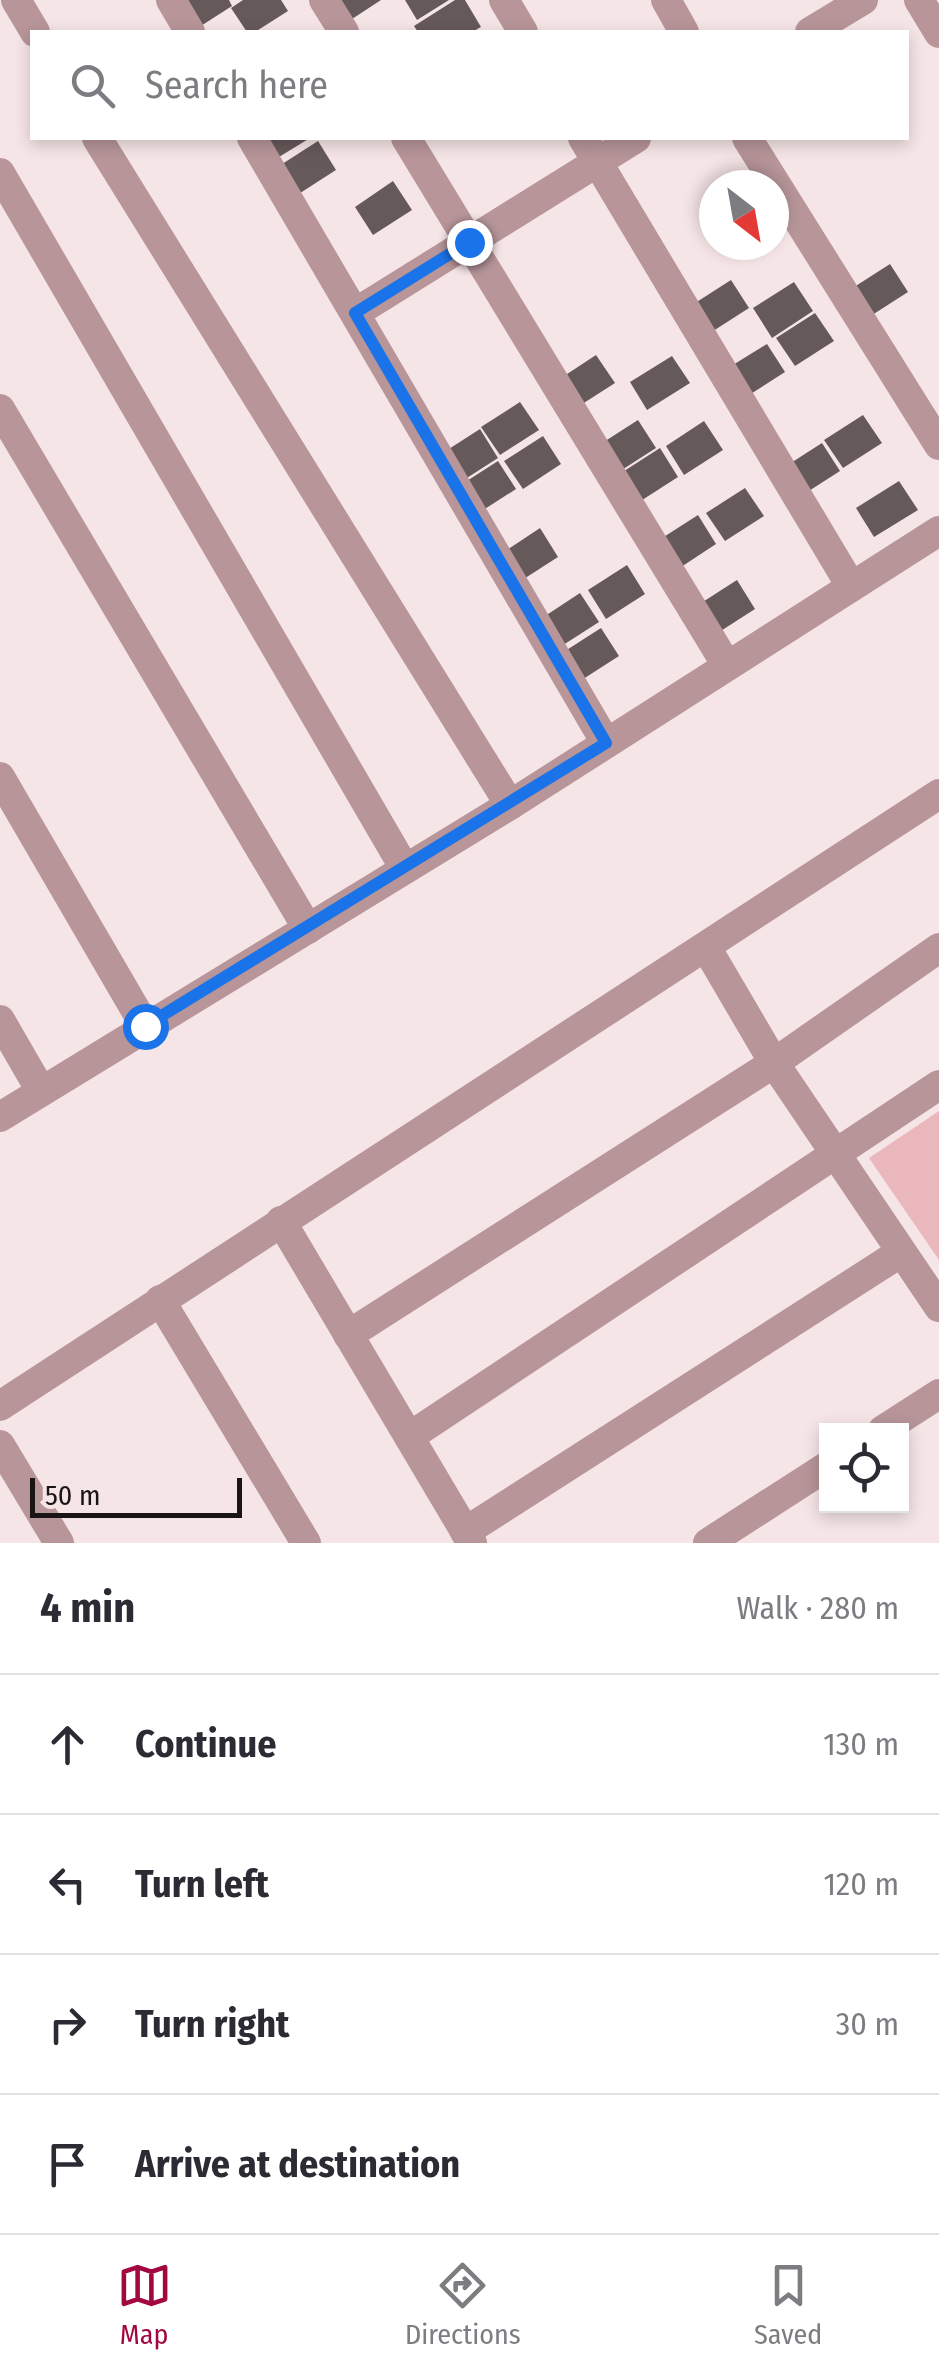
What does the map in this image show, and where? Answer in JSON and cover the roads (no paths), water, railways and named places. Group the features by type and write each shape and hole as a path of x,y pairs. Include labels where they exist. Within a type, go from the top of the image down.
{"street":[{"path":"16,0 35,30"},
{"path":"171,0 189,30"},
{"path":"324,0 343,30"},
{"path":"504,0 522,30"},
{"path":"666,0 683,30"},
{"path":"813,30 862,0"},
{"path":"919,0 939,34"},
{"path":"98,140 510,805"},
{"path":"253,140 606,743"},
{"path":"407,140 726,664"},
{"path":"355,313 469,242 590,149 628,140"},
{"path":"749,140 939,445"},
{"path":"590,149 851,586"},
{"path":"0,172 404,869"},
{"path":"0,409 308,929"},
{"path":"0,1117 510,805 939,531"},
{"path":"0,777 145,1026"},
{"path":"0,1406 939,794"},
{"path":"706,947 774,1063 939,1307"},
{"path":"348,1336 774,1063 939,948"},
{"path":"0,1020 41,1092"},
{"path":"409,1436 939,1085"},
{"path":"281,1221 469,1538 900,1253"},
{"path":"160,1300 306,1543"},
{"path":"894,1423 939,1394"},
{"path":"0,1445 59,1543"},
{"path":"708,1543 819,1472"}]}
